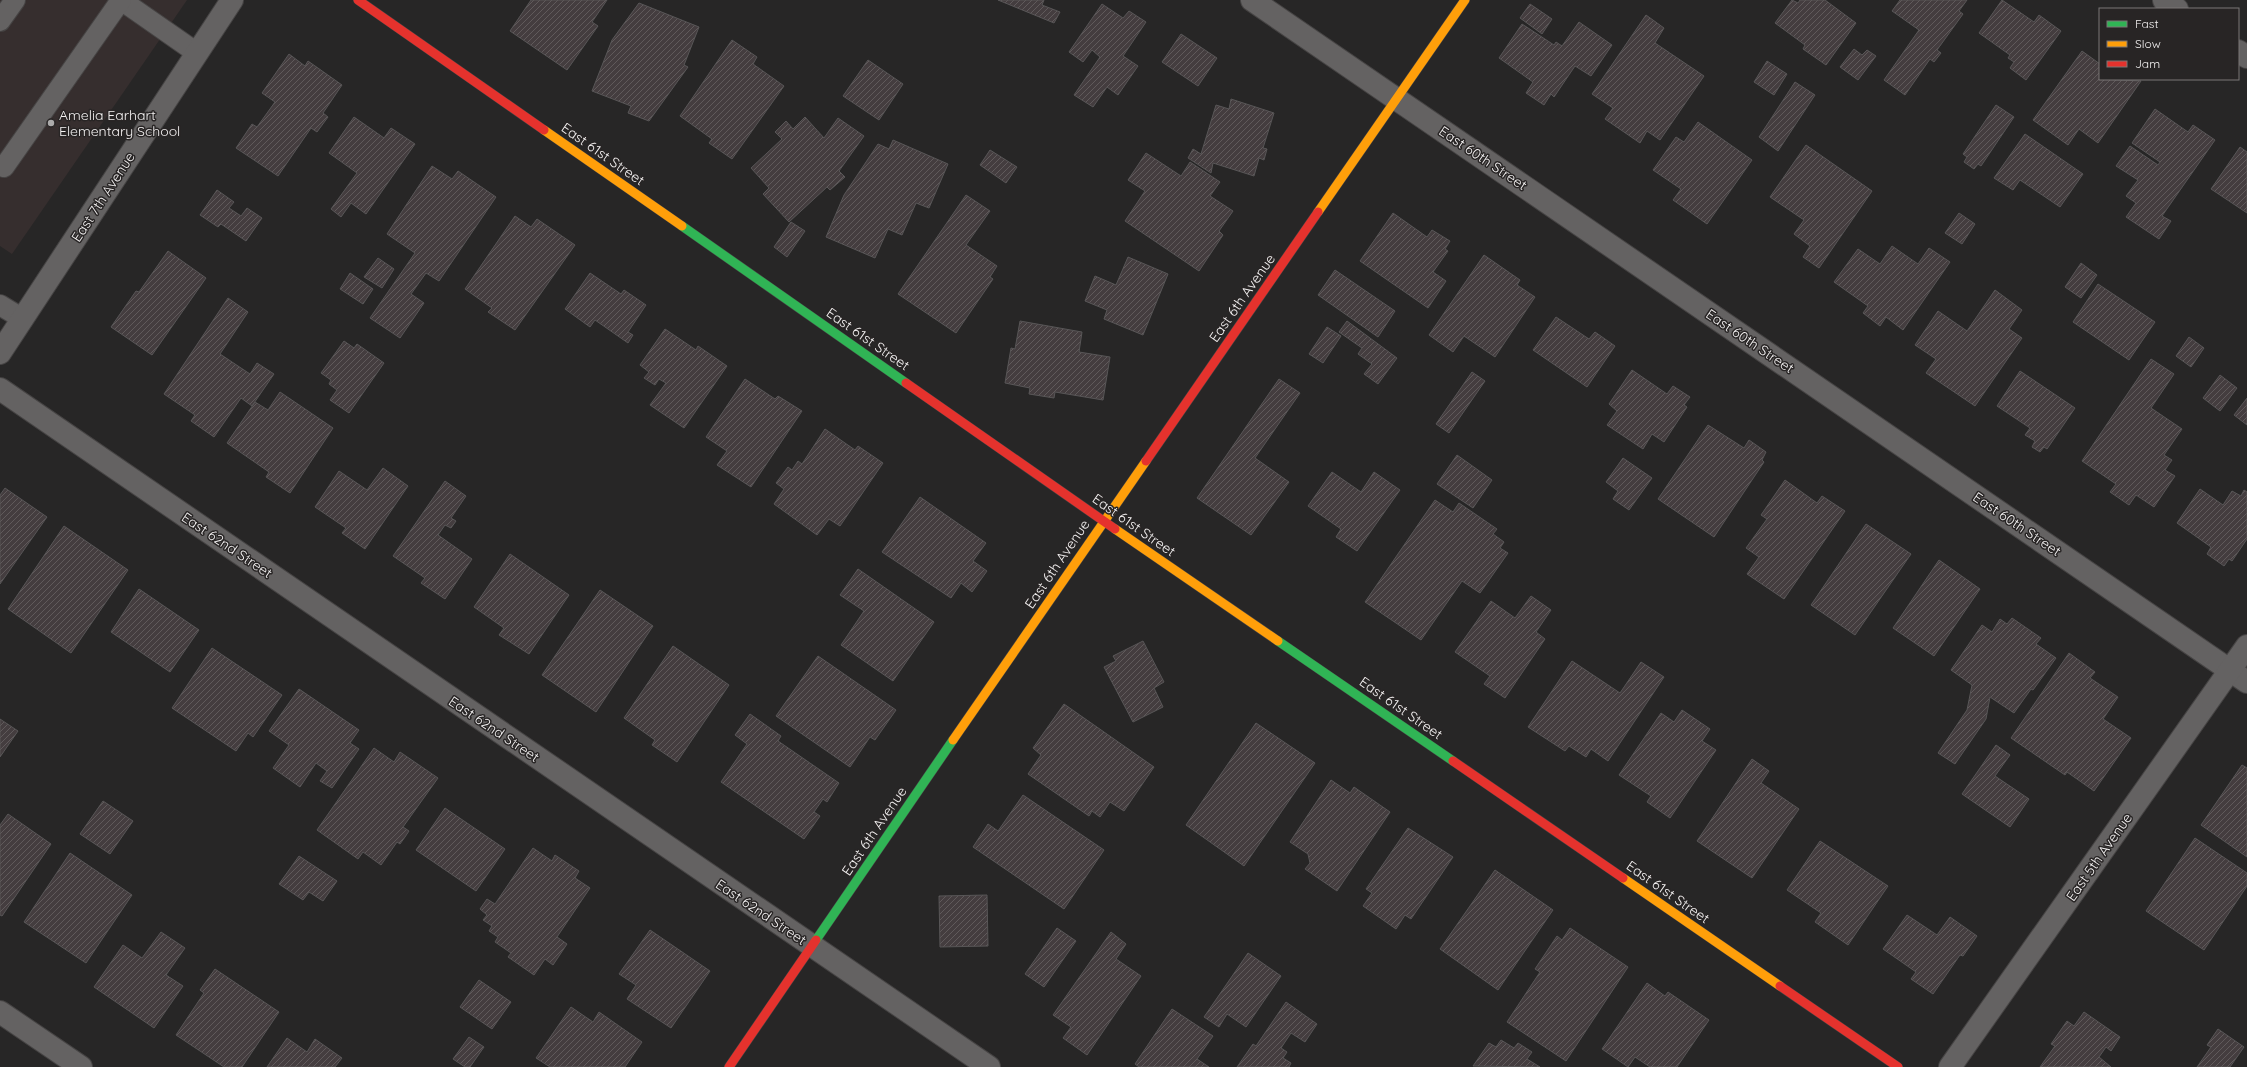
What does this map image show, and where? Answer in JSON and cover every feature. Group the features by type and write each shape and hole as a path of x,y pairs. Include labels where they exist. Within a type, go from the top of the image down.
{"street":[{"name":"East 7th Avenue","path":"0,353 232,0"},
{"name":"East 61st Street","path":"358,0 1104,521 1898,1067"},
{"name":"East 60th Street","path":"1252,0 2239,676"},
{"name":"East 6th Avenue","path":"729,1067 1104,521 1466,0"},
{"path":"2164,0 2176,8"},
{"name":"East 62nd Street","path":"0,389 989,1067"},
{"name":"East 5th Avenue","path":"1950,1067 2239,676 2247,646"},
{"path":"0,1012 81,1067"}],"lane":[{"path":"0,21 15,0"},
{"path":"0,165 4,167 121,0 197,53"},
{"path":"0,304 23,319"}],"shaded area":[{"name":"Amelia Earhart Elementary School","path":"0,0 187,0 12,254 0,246"}],"building":[{"path":"531,0 607,0 592,22 598,26 567,70 510,31"},
{"path":"998,0 1044,0 1042,5 1060,12 1054,23"},
{"path":"1792,0 1798,3 1800,0 1825,0 1856,23 1826,65 1803,49 1805,45 1775,23"},
{"path":"1900,0 1967,0 1959,11 1963,14 1937,50 1941,53 1934,62 1930,59 1905,95 1884,80 1919,30 1892,11"},
{"path":"2002,0 2034,22 2039,15 2061,31 2026,80 2010,68 2014,62 2008,58 2010,55 1979,33"},
{"path":"639,3 699,27 684,65 688,67 649,121 628,113 631,106 592,91 612,40"},
{"path":"1102,4 1123,18 1129,11 1146,22 1123,56 1138,66 1118,95 1107,87 1093,107 1074,95 1100,57 1092,50 1083,62 1069,52"},
{"path":"1530,4 1552,19 1542,34 1520,18"},
{"path":"1646,15 1664,28 1655,43 1704,76 1660,140 1647,131 1640,143 1605,119 1613,108 1592,94"},
{"path":"1579,22 1612,45 1591,76 1575,66 1554,97 1551,94 1544,105 1526,93 1533,82 1499,58 1522,24 1554,45 1556,42 1562,46"},
{"path":"1181,34 1217,58 1198,86 1162,62"},
{"path":"732,40 757,57 753,64 784,86 732,159 709,143 712,139 680,116"},
{"path":"1854,49 1862,55 1867,50 1876,56 1858,80 1840,67"},
{"path":"2082,51 2099,63 2099,80 2141,81 2098,143 2079,129 2068,145 2033,120"},
{"path":"289,54 305,66 308,61 342,85 323,113 328,117 317,132 311,128 278,176 236,148 252,124 257,127 275,102 262,93"},
{"path":"868,60 903,84 879,120 843,96"},
{"path":"1767,61 1787,74 1774,95 1754,82"},
{"path":"1795,82 1815,95 1778,151 1759,137"},
{"path":"1231,99 1274,113 1263,148 1267,149 1264,160 1259,158 1254,176 1213,163 1211,173 1188,158 1193,149 1201,154 1216,105 1229,109"},
{"path":"1996,105 2014,117 1981,166 1978,164 1974,169 1964,162 1967,157 1963,154"},
{"path":"2155,109 2188,132 2193,125 2215,140 2162,216 2171,221 2159,239 2126,217 2136,203 2126,196 2138,180 2116,166 2130,146 2158,165 2160,162 2132,143"},
{"path":"354,117 384,138 391,128 415,144 366,214 351,203 341,217 331,209 357,173 329,153"},
{"path":"805,117 824,138 838,118 864,136 839,171 845,177 830,190 827,187 789,222 763,194 769,188 751,168 782,139 775,132 786,121 793,129"},
{"path":"1698,122 1752,160 1707,224 1673,200 1681,189 1653,170 1676,137 1684,142"},
{"path":"2025,134 2083,174 2060,207 2020,180 2013,190 1994,178"},
{"path":"893,140 948,164 929,208 916,203 902,235 888,229 875,258 826,237 844,195 878,144 889,149"},
{"path":"1806,145 1872,191 1819,268 1803,257 1810,246 1794,234 1804,220 1770,197"},
{"path":"2240,147 2247,152 2247,213 2211,189"},
{"path":"990,150 1017,167 1006,183 980,165"},
{"path":"1146,153 1181,176 1190,162 1220,182 1210,196 1233,211 1219,231 1223,235 1199,271 1125,221 1145,191 1128,180"},
{"path":"432,166 452,179 458,171 496,197 439,281 426,273 411,294 424,303 400,338 370,318 415,253 387,234"},
{"path":"217,190 234,202 229,208 241,216 247,208 262,218 246,241 221,224 218,227 200,215"},
{"path":"966,195 990,211 966,245 997,266 990,277 993,279 956,333 898,294"},
{"path":"1393,213 1427,237 1432,230 1450,241 1445,249 1448,251 1433,272 1446,281 1428,308 1360,261"},
{"path":"1959,213 1975,224 1962,244 1945,233"},
{"path":"515,216 531,227 537,219 575,245 515,330 488,312 492,308 465,289"},
{"path":"791,222 805,231 787,257 774,247"},
{"path":"1892,246 1918,264 1929,248 1950,262 1903,330 1886,317 1880,326 1863,313 1868,306 1834,282 1858,249 1880,264"},
{"path":"168,251 206,278 152,355 111,327 136,291 139,292"},
{"path":"1484,255 1520,280 1517,285 1535,297 1495,357 1464,336 1453,352 1429,335"},
{"path":"1128,257 1168,274 1143,335 1104,319 1107,310 1085,301 1095,276 1116,285"},
{"path":"378,258 394,269 382,288 364,277"},
{"path":"2081,263 2097,275 2081,298 2065,287"},
{"path":"1335,270 1395,311 1378,337 1318,295"},
{"path":"350,273 373,289 363,304 340,289"},
{"path":"590,273 621,294 624,290 646,305 628,332 633,335 628,343 595,320 590,327 565,309"},
{"path":"2098,284 2155,322 2129,360 2073,322"},
{"path":"1995,290 2022,310 2009,329 2022,338 1975,406 1926,373 1936,359 1915,345 1938,311 1967,331"},
{"path":"228,298 248,312 220,354 250,374 257,363 274,374 252,406 241,398 214,437 191,421 195,415 164,394"},
{"path":"1556,317 1589,339 1595,332 1615,346 1587,387 1533,350"},
{"path":"1020,321 1082,332 1079,352 1110,357 1103,400 1055,392 1054,398 1029,394 1030,388 1005,383 1011,348 1015,349"},
{"path":"1347,321 1397,358 1378,384 1364,374 1372,364 1358,354 1362,348 1339,332"},
{"path":"1327,327 1341,336 1323,363 1309,354"},
{"path":"665,329 696,350 698,346 727,366 684,428 650,405 666,383 659,379 655,385 644,378 649,372 640,365"},
{"path":"2189,337 2204,348 2191,367 2176,356"},
{"path":"344,341 354,348 357,344 384,363 349,413 330,400 337,390 329,384 331,380 321,373"},
{"path":"2151,359 2174,374 2151,408 2182,429 2164,455 2172,460 2165,470 2175,476 2154,507 2136,495 2129,505 2110,492 2116,484 2082,461"},
{"path":"1632,370 1667,394 1673,386 1690,397 1684,405 1687,407 1664,442 1652,434 1643,449 1607,425 1617,411 1609,404"},
{"path":"2020,371 2075,408 2047,449 2044,447 2040,452 2032,447 2035,441 2025,435 2030,428 1997,406"},
{"path":"1472,372 1485,381 1449,433 1436,424"},
{"path":"2220,375 2237,388 2220,411 2203,398"},
{"path":"745,379 775,399 778,396 802,411 751,487 717,465 727,451 706,437"},
{"path":"1279,379 1300,393 1255,458 1289,482 1251,535 1197,498"},
{"path":"280,392 333,428 290,493 266,477 269,472 227,443 255,402 268,410"},
{"path":"2247,398 2247,425 2234,415"},
{"path":"1708,425 1744,448 1749,440 1766,452 1762,460 1764,462 1714,537 1658,499"},
{"path":"825,429 855,450 858,446 883,463 840,526 829,519 817,535 774,504 784,489 776,483 788,467 792,470 798,461 802,464"},
{"path":"1457,455 1492,480 1473,508 1437,484"},
{"path":"1623,458 1652,478 1629,510 1613,499 1618,491 1606,482"},
{"path":"383,468 408,486 365,549 342,533 346,528 315,507 339,471 367,490"},
{"path":"1332,472 1361,492 1374,472 1400,490 1357,551 1336,537 1341,529 1308,506"},
{"path":"1785,480 1817,503 1822,496 1845,511 1784,599 1747,574 1759,557 1746,548 1767,519 1761,515"},
{"path":"445,481 466,496 451,518 456,521 451,528 445,525 438,535 472,559 445,599 421,583 425,578 393,556"},
{"path":"5,488 47,517 0,584 0,495"},
{"path":"2200,489 2223,505 2232,491 2241,496 2244,490 2247,492 2247,539 2232,561 2229,559 2224,566 2207,554 2211,547 2177,523"},
{"path":"920,497 986,543 973,561 987,571 972,592 961,583 951,598 882,552"},
{"path":"1435,500 1453,512 1459,503 1497,529 1493,534 1504,542 1500,548 1508,553 1480,593 1462,581 1421,640 1365,602"},
{"path":"1866,524 1911,554 1855,635 1811,605"},
{"path":"64,526 128,570 71,653 8,609"},
{"path":"510,554 569,595 529,654 499,635 504,628 474,607"},
{"path":"1939,560 1980,589 1934,656 1893,628"},
{"path":"858,569 934,622 893,681 841,645 864,611 840,595"},
{"path":"139,589 199,630 170,672 111,632"},
{"path":"600,590 653,626 596,712 542,675"},
{"path":"1531,596 1551,610 1536,632 1545,639 1505,698 1484,684 1490,676 1455,652 1491,601 1515,618"},
{"path":"2012,618 2041,638 2036,644 2056,658 2014,713 1990,697 1986,719 1955,764 1938,753 1967,710 1972,685 1951,670 1982,625 1992,632 2000,619 2007,624"},
{"path":"1143,641 1164,682 1154,688 1163,707 1133,722 1104,667 1116,661 1113,656"},
{"path":"673,646 729,685 677,762 652,745 655,740 624,718"},
{"path":"212,648 282,695 253,737 248,733 236,751 172,708"},
{"path":"2069,653 2095,672 2090,678 2118,697 2103,719 2131,738 2094,791 2067,772 2065,775 2011,738"},
{"path":"818,656 896,710 875,740 870,737 850,767 776,716"},
{"path":"1572,661 1620,693 1641,662 1664,677 1608,761 1591,749 1586,757 1569,746 1565,751 1528,727"},
{"path":"299,689 359,730 350,743 359,749 332,788 320,781 327,771 316,763 300,787 273,768 289,745 269,731"},
{"path":"1064,704 1154,767 1124,811 1110,802 1100,817 1092,811 1089,816 1028,774 1041,755 1033,748"},
{"path":"1682,710 1710,729 1702,741 1716,750 1670,818 1647,802 1651,796 1619,775 1661,713 1674,722"},
{"path":"750,714 781,736 778,741 839,783 827,802 823,799 814,812 820,816 804,839 721,782 747,744 735,735"},
{"path":"0,719 18,731 0,757"},
{"path":"1256,723 1315,763 1244,866 1186,825"},
{"path":"1996,745 2010,755 1995,776 2029,799 2010,827 1962,794"},
{"path":"374,748 394,762 400,752 438,778 403,827 409,831 400,844 397,842 381,865 363,852 358,859 317,830"},
{"path":"1752,759 1769,771 1761,783 1799,809 1752,878 1697,841"},
{"path":"2242,765 2247,768 2247,857 2201,825"},
{"path":"1331,780 1350,793 1354,787 1390,812 1337,891 1305,869 1310,863 1308,854 1290,842"},
{"path":"1023,795 1104,850 1064,909 973,847 988,824 998,831"},
{"path":"103,801 133,821 110,854 80,834"},
{"path":"445,808 505,849 476,891 416,850"},
{"path":"8,814 51,844 2,916 0,915 0,825"},
{"path":"1408,828 1453,857 1411,919 1405,915 1396,929 1363,906 1372,893 1366,889"},
{"path":"2195,838 2247,873 2247,886 2204,950 2146,911"},
{"path":"1820,841 1888,886 1848,945 1815,922 1821,913 1787,890"},
{"path":"533,848 552,861 555,855 579,871 575,878 590,888 557,937 567,944 553,965 545,959 534,975 508,957 511,953 495,942 498,937 489,931 492,926 483,920 487,915 480,909 487,899 495,904"},
{"path":"70,853 132,895 86,963 24,922"},
{"path":"299,856 337,881 323,901 309,892 303,900 279,884"},
{"path":"1495,870 1553,910 1498,990 1440,949"},
{"path":"987,895 988,946 940,947 939,896"},
{"path":"1907,915 1937,935 1950,917 1977,936 1963,956 1960,955 1933,994 1911,979 1916,972 1883,949"},
{"path":"1057,928 1076,941 1044,987 1025,974"},
{"path":"1570,928 1628,967 1566,1061 1507,1022 1540,972 1535,969 1557,936 1562,940"},
{"path":"650,930 710,971 671,1028 627,999 636,985 619,974"},
{"path":"161,932 185,948 166,975 183,986 154,1028 94,987 123,945 142,958"},
{"path":"1111,932 1126,944 1116,959 1141,976 1087,1055 1063,1038 1071,1027 1053,1015"},
{"path":"1248,953 1281,976 1246,1027 1227,1014 1219,1027 1204,1017"},
{"path":"215,969 279,1012 242,1067 224,1067 176,1035 204,993 200,990"},
{"path":"479,980 511,1002 492,1029 460,1007"},
{"path":"1647,983 1665,996 1668,992 1709,1020 1677,1067 1650,1067 1635,1057 1628,1067 1602,1049"},
{"path":"1286,1002 1317,1024 1305,1042 1291,1033 1281,1048 1287,1052 1283,1058 1291,1063 1289,1067 1237,1067 1253,1044 1256,1046"},
{"path":"571,1007 593,1022 599,1012 642,1042 625,1067 550,1067 536,1058"},
{"path":"1172,1009 1213,1036 1197,1059 1209,1067 1139,1067 1135,1064"},
{"path":"2084,1012 2120,1037 2111,1051 2106,1047 2099,1057 2111,1067 2040,1067 2055,1046 2051,1044 2067,1021 2074,1026"},
{"path":"2218,1029 2244,1047 2230,1067 2197,1067 2211,1047 2207,1045"},
{"path":"469,1037 484,1047 470,1067 465,1067 453,1059"},
{"path":"287,1038 307,1052 315,1039 342,1058 335,1067 267,1067"},
{"path":"1501,1040 1514,1048 1518,1043 1532,1052 1527,1059 1540,1067 1473,1066 1489,1043 1496,1047"}],"traffic: fast":[{"path":"682,226 906,383"},
{"path":"1278,641 1453,761"},
{"path":"816,940 953,740"}],"traffic: slow":[{"path":"1318,212 1465,0"},
{"path":"544,130 682,226"},
{"path":"953,740 1146,461"},
{"path":"1115,529 1278,641"},
{"path":"1623,878 1780,986"}],"traffic: jam":[{"path":"358,0 544,130"},
{"path":"1146,461 1318,212"},
{"path":"906,383 1115,529"},
{"path":"1453,761 1623,878"},
{"path":"729,1067 816,940"},
{"path":"1780,986 1898,1067"}],"place":[{"name":"Amelia Earhart Elementary School","path":"51,123"}]}
